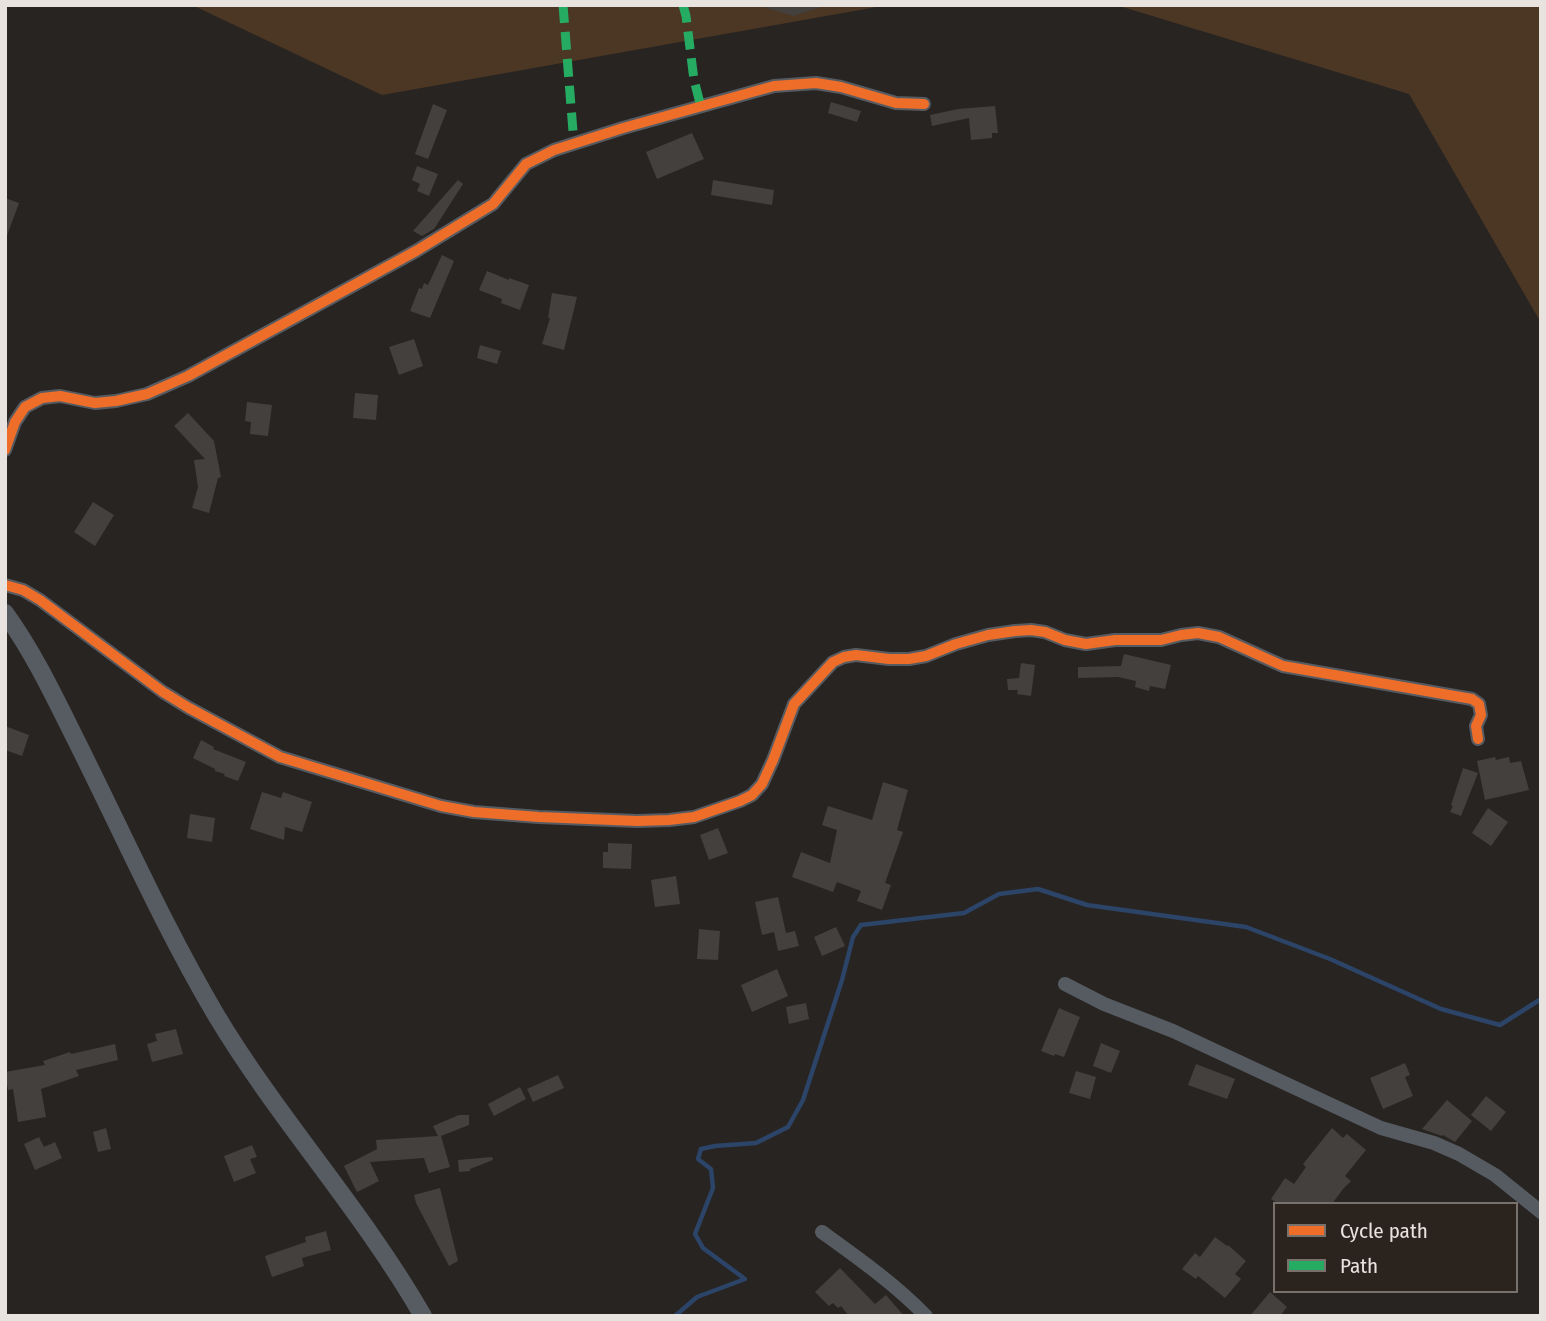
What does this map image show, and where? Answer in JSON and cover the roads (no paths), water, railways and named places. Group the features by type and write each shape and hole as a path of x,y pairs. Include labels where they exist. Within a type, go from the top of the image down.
{"main road":[{"path":"5,613 36,660 139,872 216,1015 261,1085 362,1223 422,1316"}],"street":[{"path":"5,450 15,422 25,407 41,398 60,396 95,403 116,401 147,394 188,376 416,251 494,204 526,163 554,150 774,86 816,83 841,87 896,103 924,104"},
{"path":"5,584 40,600 163,692 280,757 441,806 474,812 637,821 694,817 714,811 752,795 762,784 794,704 833,662 856,655 909,659 988,635 1031,630 1086,644 1115,640 1161,640 1198,633 1219,637 1283,666 1472,699 1479,705 1481,715 1476,726 1478,739"},
{"path":"1065,984 1381,1128 1434,1143 1459,1154 1495,1175 1541,1212"},
{"path":"822,1232 869,1266 926,1316"}],"waterway":[{"path":"675,1316 697,1297 745,1279 703,1248 695,1234 713,1188 711,1169 698,1159 701,1149 756,1143 788,1127 803,1100 853,937 861,925 964,913 999,894 1038,889 1087,905 1246,927 1330,959 1441,1009 1500,1025 1541,999"}]}
